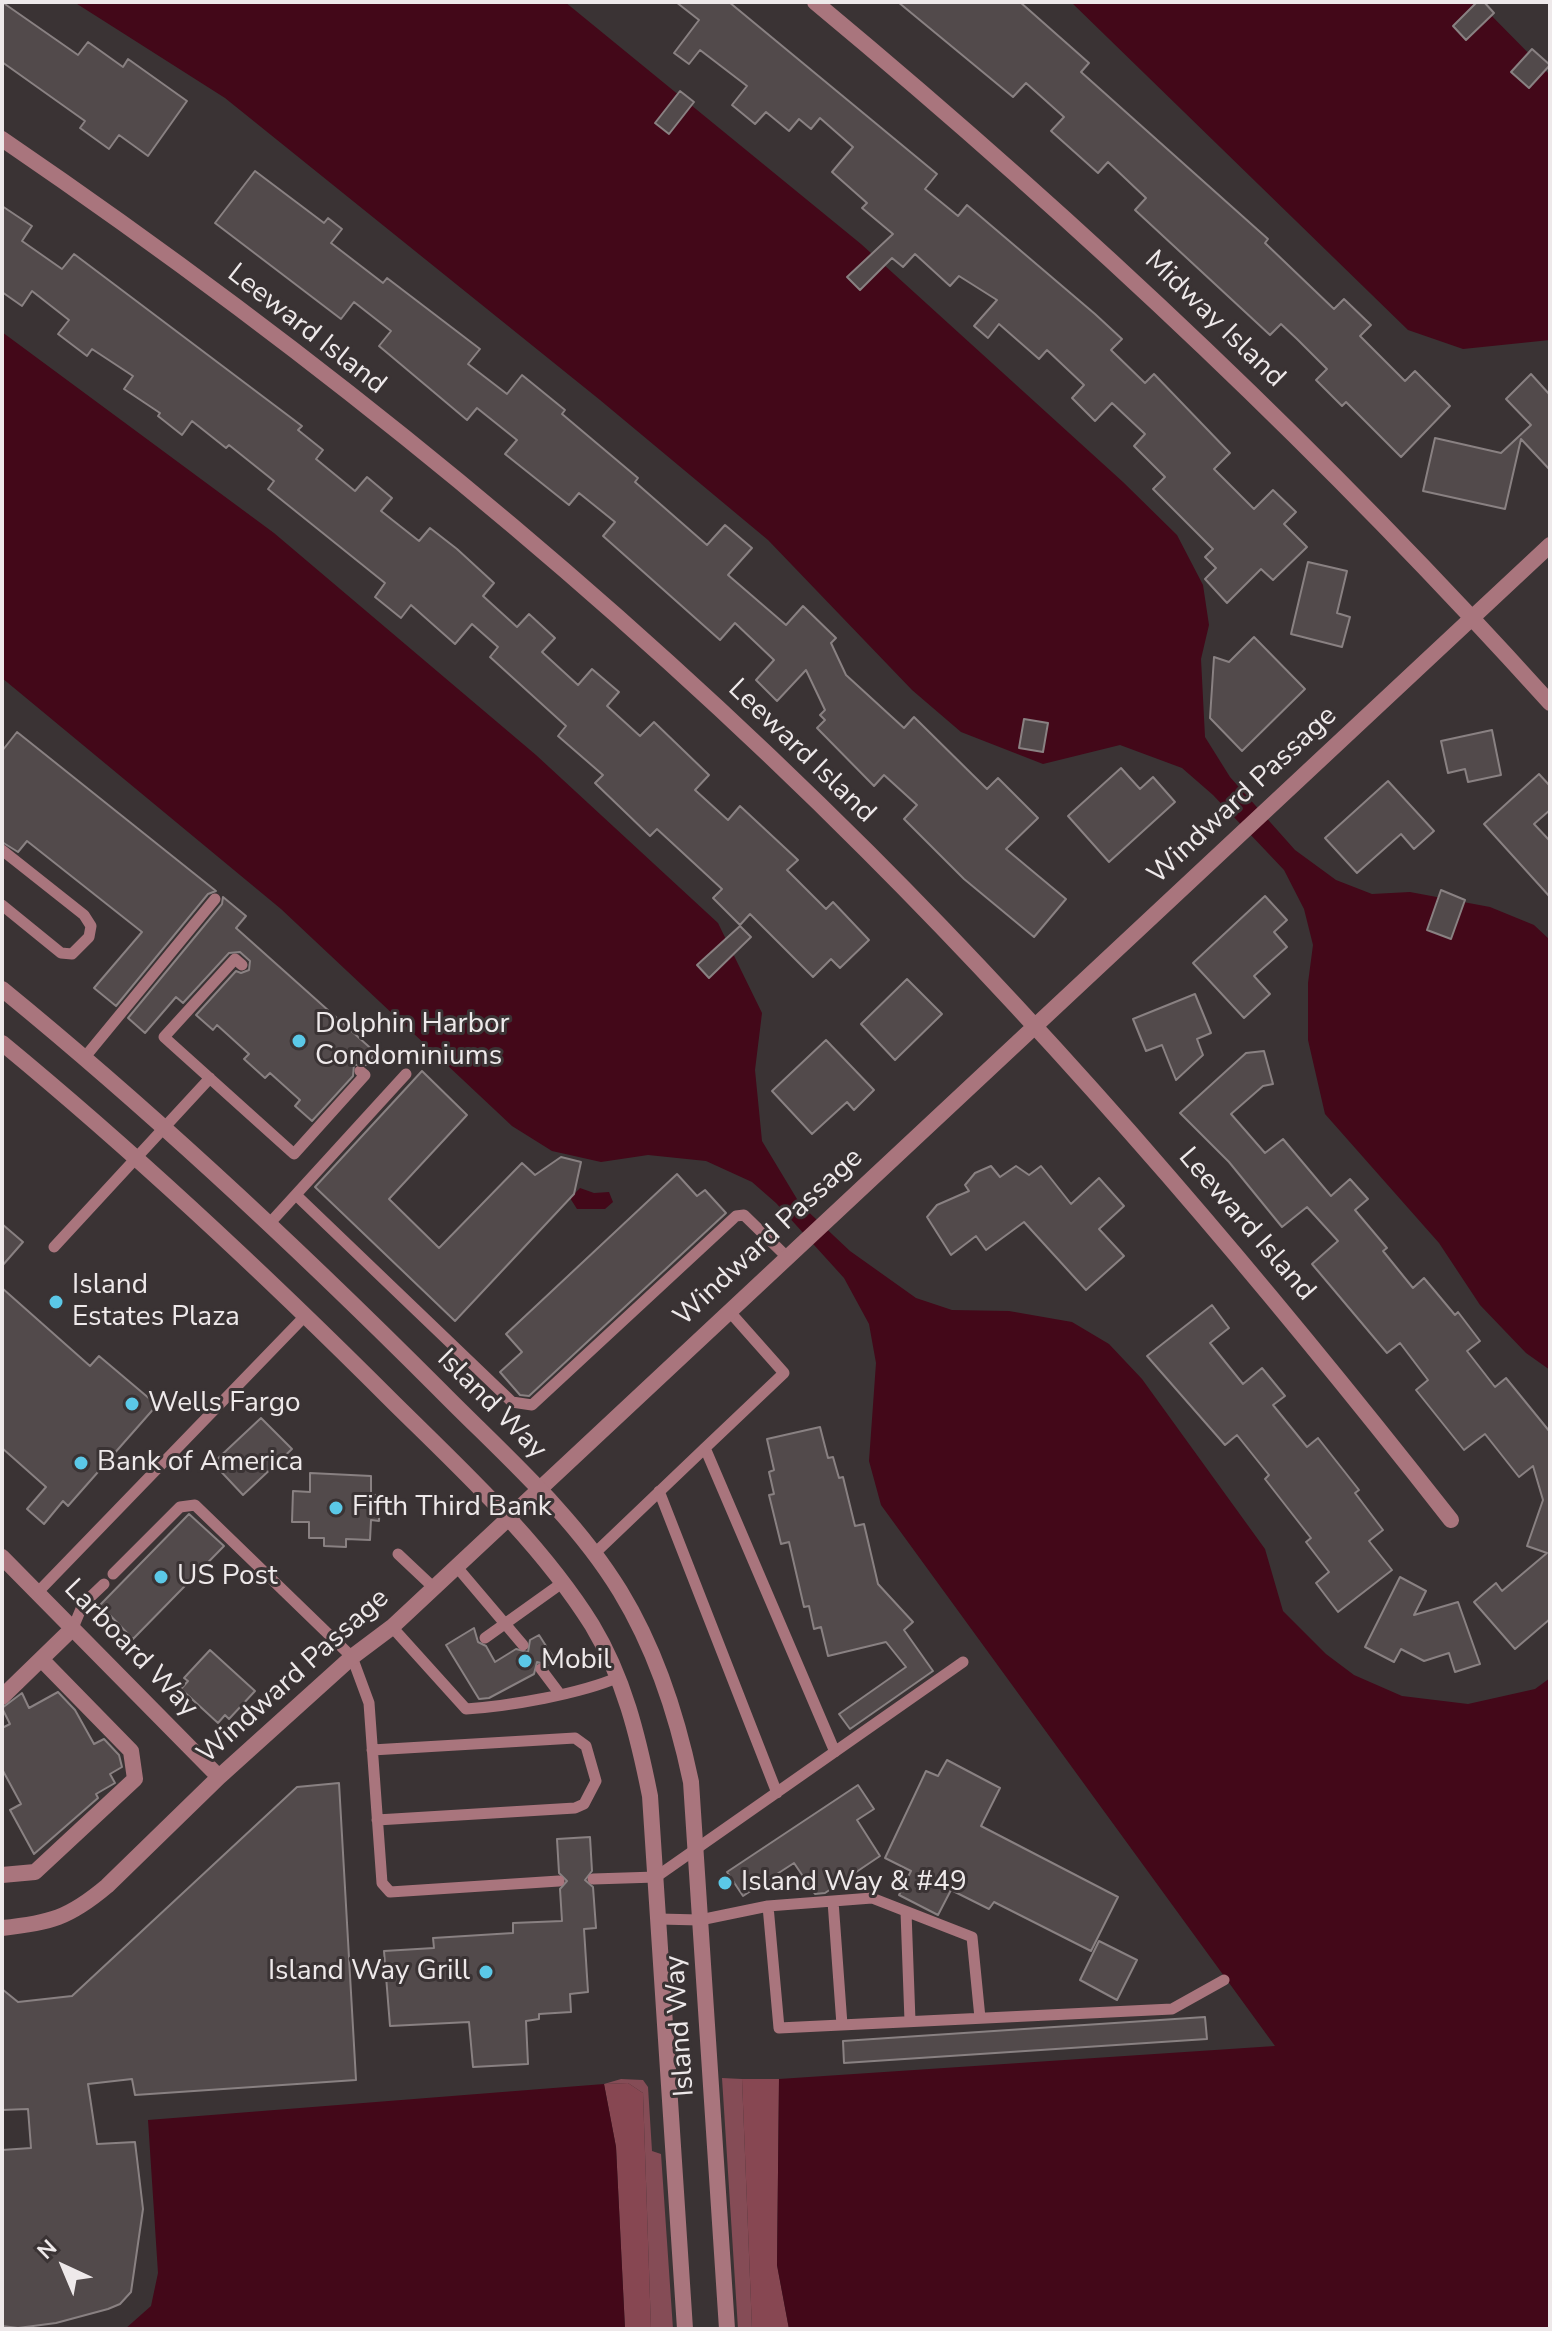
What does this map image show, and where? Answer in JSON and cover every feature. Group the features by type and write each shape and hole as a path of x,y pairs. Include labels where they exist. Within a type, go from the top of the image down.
{"street":[{"name":"Midway Island","path":"815,2 945,110 1128,273 1309,448 1473,617 1550,703"},
{"name":"Leeward Island","path":"2,139 102,207 311,364 501,517 722,713 866,850 1035,1026 1137,1138 1299,1327 1451,1520"},
{"name":"Windward Passage","path":"2,1928 51,1923 88,1902 219,1777 352,1657 392,1627 1550,545"},
{"name":"Island Way","path":"2,989 166,1128 337,1287 538,1489 594,1554 638,1622 663,1679 680,1731 691,1782 727,2329"},
{"name":"Island Way","path":"2,1043 137,1159 306,1315 506,1518 562,1583 592,1626 619,1677 638,1733 650,1796 685,2329"},
{"name":"Larboard Way","path":"2,1557 219,1777"},
{"path":"2,1697 73,1628"},
{"path":"2,1875 35,1872 135,1779 131,1751 42,1660"}],"lane":[{"path":"2,850 84,915 91,926 89,937 72,954 61,953 2,905"},
{"path":"85,1057 215,899"},
{"path":"242,965 235,959 164,1037 294,1154 365,1075 360,1071"},
{"path":"269,1224 406,1074"},
{"path":"54,1247 210,1078"},
{"path":"296,1195 512,1402 521,1405 532,1405 736,1216 744,1215 787,1257"},
{"path":"594,1554 784,1373 729,1311"},
{"path":"38,1592 306,1315"},
{"path":"705,1448 835,1752"},
{"path":"659,1491 777,1793"},
{"path":"113,1574 180,1507 195,1505 352,1657 369,1703 382,1883 390,1892 559,1881"},
{"path":"398,1554 433,1587"},
{"path":"456,1566 523,1645"},
{"path":"485,1638 562,1583"},
{"path":"73,1628 83,1604 104,1584"},
{"path":"392,1627 466,1709 505,1707 597,1686 619,1677"},
{"path":"593,1879 656,1877 963,1662"},
{"path":"541,1669 559,1693"},
{"path":"372,1750 575,1738 586,1746 596,1781 584,1804 575,1808 377,1820"},
{"path":"659,1919 700,1920 768,1906 872,1898 972,1937 980,2018"},
{"path":"833,1901 842,2025"},
{"path":"768,1906 779,2028 1172,2009 1224,1980"},
{"path":"906,1912 910,2021"}],"shaded area":[{"path":"74,2 565,2 861,244 1123,482 1177,535 1203,585 1209,625 1201,659 1205,737 1230,777 1295,850 1336,880 1372,894 1410,892 1490,907 1534,925 1550,940 1550,1370 1526,1353 1480,1305 1439,1243 1325,1114 1308,1040 1308,983 1313,945 1304,909 1284,870 1213,795 1182,768 1120,745 1043,764 961,732 912,690 768,540 600,400 225,98"},
{"path":"1071,2 1478,2 1550,75 1550,340 1463,349 1408,330"},
{"path":"2,332 274,533 536,755 718,923 762,1013 755,1070 762,1141 800,1204 850,1251 916,1298 952,1310 1009,1311 1072,1322 1109,1344 1142,1379 1265,1549 1283,1611 1326,1654 1354,1675 1402,1696 1468,1704 1535,1689 1550,1678 1550,2329 789,2329 777,2265 779,2079 1275,2046 881,1505 869,1461 876,1363 869,1324 844,1278 776,1203 752,1182 706,1161 648,1155 601,1162 552,1151 512,1126 281,909 2,678"},
{"path":"580,1188 594,1193 609,1192 613,1202 605,1209 577,1209 570,1198"},
{"path":"722,2078 742,2079 752,2329 738,2329"},
{"path":"621,2079 643,2080 648,2087 652,2151 661,2154 673,2329 651,2329 643,2093 628,2083 604,2084"},
{"path":"742,2079 779,2079 777,2265 789,2329 752,2329"},
{"path":"628,2083 643,2093 651,2329 625,2329 616,2147 604,2084"},
{"path":"604,2084 616,2147 625,2329 125,2329 151,2306 158,2273 148,2120"}],"building":[{"path":"2,2 78,55 88,42 123,67 128,59 187,101 148,156 119,135 109,149 80,128 85,121 2,62"},
{"path":"676,2 729,2 937,174 925,189 958,216 967,205 1122,339 1111,350 1145,383 1154,374 1230,453 1214,469 1254,509 1273,490 1296,512 1284,524 1307,547 1273,580 1261,569 1227,603 1205,579 1216,568 1205,557 1213,549 1153,489 1165,477 1134,446 1145,434 1112,403 1095,421 1072,398 1084,385 1047,350 1039,359 999,324 988,338 974,326 997,300 959,276 950,286 915,254 903,267 892,258 860,290 847,277 893,234 862,208 867,203 832,172 853,147 820,118 811,129 799,119 789,131 766,112 755,124 732,105 747,86 700,50 689,64 674,53 699,20"},
{"path":"898,2 1020,2 1089,63 1081,72 1268,239 1265,243 1334,309 1344,299 1371,325 1360,336 1405,381 1415,371 1450,406 1401,457 1346,402 1342,406 1316,380 1327,369 1281,324 1270,335 1135,210 1146,198 1108,162 1098,173 1051,131 1064,117 1026,83 1013,97"},
{"path":"1477,2 1484,2 1494,13 1466,40 1453,26"},
{"path":"1532,49 1550,65 1529,88 1511,72"},
{"path":"680,91 694,102 669,134 655,123"},
{"path":"255,171 324,223 328,218 342,229 331,243 383,283 387,278 480,349 468,364 507,394 522,375 565,410 562,414 638,478 635,482 707,545 725,525 752,548 728,575 786,625 803,606 836,638 831,643 846,675 904,728 914,717 987,789 998,778 1038,818 1006,849 1066,899 1034,937 964,879 904,819 917,805 884,775 874,786 817,728 825,720 820,715 825,710 806,670 777,701 756,680 774,660 735,623 720,640 603,536 615,522 579,493 569,505 505,454 517,440 477,408 467,420 379,346 391,331 354,302 341,319 215,223"},
{"path":"2,206 32,226 22,241 62,269 74,254 302,426 298,430 323,450 316,459 355,491 367,477 392,498 381,511 419,541 430,528 457,549 494,583 483,596 517,627 529,614 555,638 542,652 578,685 592,669 619,692 607,706 640,736 654,722 709,775 695,790 728,820 740,806 798,860 787,870 826,909 833,902 869,940 840,968 831,959 813,977 750,914 740,925 713,898 722,889 657,829 650,836 595,783 603,775 558,736 566,726 490,657 498,647 472,624 455,644 411,605 401,618 375,597 385,583 268,489 274,481 229,445 226,448 192,421 182,435 158,416 160,413 124,389 133,376 92,349 87,356 58,334 69,320 32,291 22,306 2,292"},
{"path":"1531,374 1550,395 1550,470 1521,439 1505,509 1423,491 1435,438 1501,453 1531,425 1506,399"},
{"path":"1308,562 1347,571 1337,613 1350,617 1342,647 1291,634"},
{"path":"1254,637 1305,689 1242,751 1210,718 1214,657 1229,662"},
{"path":"1024,719 1048,723 1043,752 1019,748"},
{"path":"1492,730 1501,775 1468,782 1465,769 1448,773 1441,741"},
{"path":"17,732 216,891 208,894 116,1006 94,988 142,932 27,841 18,852 2,842 2,751"},
{"path":"1121,768 1140,789 1153,777 1175,802 1109,862 1068,816"},
{"path":"1539,774 1550,786 1550,810 1534,824 1550,841 1550,897 1484,824"},
{"path":"1388,781 1434,831 1414,849 1401,834 1357,873 1325,838"},
{"path":"1441,890 1465,900 1451,939 1427,930"},
{"path":"1265,896 1287,920 1274,932 1287,947 1254,976 1270,994 1244,1018 1193,963"},
{"name":"Dolphin Harbor Condominiums","path":"223,897 246,916 236,928 376,1053 366,1065 354,1065 353,1076 312,1121 295,1106 300,1100 270,1073 265,1078 244,1059 249,1054 217,1025 213,1030 196,1015 236,971 249,970 250,961 240,952 229,953 183,1003 176,997 145,1033 128,1018 222,904"},
{"path":"740,926 751,937 709,978 697,965"},
{"path":"907,979 942,1014 895,1060 861,1024"},
{"path":"1195,994 1211,1033 1197,1039 1203,1055 1176,1080 1162,1045 1146,1051 1133,1019"},
{"path":"826,1040 874,1090 854,1110 847,1102 812,1134 772,1091"},
{"path":"1264,1051 1273,1084 1263,1086 1231,1114 1265,1153 1283,1139 1331,1196 1350,1179 1368,1199 1355,1210 1387,1248 1383,1251 1413,1288 1424,1278 1455,1315 1458,1312 1480,1341 1467,1351 1495,1387 1506,1378 1550,1432 1550,1619 1515,1649 1474,1602 1496,1583 1502,1591 1547,1553 1527,1546 1543,1500 1533,1466 1519,1477 1485,1434 1464,1450 1416,1390 1428,1380 1400,1343 1387,1353 1312,1264 1338,1241 1307,1207 1282,1227 1229,1162 1180,1113 1246,1053"},
{"path":"422,1071 467,1115 389,1199 439,1248 522,1163 535,1175 561,1157 581,1162 574,1194 455,1321 315,1187"},
{"path":"991,1166 1000,1177 1016,1166 1029,1175 1041,1166 1071,1204 1099,1178 1124,1206 1099,1229 1124,1256 1086,1290 1024,1222 986,1250 976,1236 951,1255 927,1217 937,1205 969,1191 965,1185 975,1173"},
{"path":"677,1174 697,1196 705,1190 726,1213 529,1396 520,1395 500,1372 522,1352 506,1334"},
{"path":"2,1224 23,1242 2,1266"},
{"path":"2,1288 90,1366 99,1356 157,1405 68,1506 63,1501 44,1524 27,1509 46,1487 2,1448"},
{"path":"1212,1305 1229,1328 1210,1343 1243,1384 1262,1368 1285,1396 1273,1405 1307,1447 1318,1438 1359,1490 1355,1493 1383,1530 1369,1541 1392,1570 1338,1612 1316,1583 1329,1572 1306,1542 1311,1538 1265,1479 1269,1475 1237,1435 1225,1445 1147,1356"},
{"path":"261,1418 292,1449 243,1495 213,1463"},
{"path":"820,1427 828,1458 833,1457 839,1478 843,1477 855,1526 864,1524 878,1584 913,1622 904,1630 933,1671 850,1729 839,1714 906,1667 886,1642 828,1656 821,1627 814,1629 809,1606 804,1607 789,1542 781,1544 769,1495 774,1494 769,1472 774,1470 767,1439"},
{"name":"Fifth Third Bank","path":"310,1473 371,1476 371,1495 380,1495 379,1521 371,1520 370,1540 346,1539 346,1547 324,1546 324,1538 309,1538 309,1522 292,1522 293,1491 310,1492"},
{"name":"US Post","path":"189,1514 224,1546 133,1639 100,1605"},
{"path":"1400,1577 1426,1591 1414,1615 1458,1602 1480,1664 1455,1672 1449,1653 1424,1661 1401,1649 1394,1662 1365,1647"},
{"path":"474,1628 478,1642 486,1646 495,1662 516,1649 528,1652 530,1640 539,1635 555,1660 548,1665 537,1662 534,1674 489,1698 479,1699 446,1645"},
{"path":"210,1650 255,1691 229,1719 225,1715 218,1723 181,1689 188,1681 184,1678"},
{"path":"58,1692 75,1710 94,1744 104,1739 119,1755 122,1767 110,1774 115,1783 96,1794 98,1798 34,1854 10,1810 21,1804 2,1769 2,1728 10,1724 2,1708 22,1693 29,1708"},
{"path":"947,1760 1000,1788 981,1826 1118,1897 1091,1951 994,1902 989,1909 951,1890 938,1915 899,1895 911,1871 885,1858 926,1771 938,1776"},
{"path":"339,1783 356,2080 135,2095 132,2079 88,2084 97,2144 135,2142 143,2209 131,2292 120,2304 108,2309 56,2323 18,2328 2,2326 2,2150 31,2148 28,2109 2,2110 2,1989 18,2002 72,1996 297,1787"},
{"path":"858,1785 874,1809 857,1820 880,1856 825,1893 815,1894 794,1863 743,1896 727,1872"},
{"name":"Island Way Grill","path":"590,1837 592,1871 585,1880 593,1887 596,1928 584,1929 588,1992 570,1994 571,2012 539,2014 539,2019 526,2021 528,2064 473,2067 469,2022 390,2026 384,1951 434,1948 433,1938 513,1933 513,1923 562,1921 560,1889 567,1881 559,1873 557,1839"},
{"path":"1099,1941 1137,1960 1117,2000 1080,1980"},
{"path":"1205,2017 1207,2039 844,2063 843,2041"}],"place":[{"name":"Dolphin Harbor Condominiums","path":"299,1041"},
{"name":"Island Estates Plaza","path":"56,1302"},
{"name":"Wells Fargo","path":"132,1404"},
{"name":"Bank of America","path":"81,1463"},
{"name":"Fifth Third Bank","path":"336,1508"},
{"name":"US Post","path":"161,1577"},
{"name":"Mobil","path":"525,1661"},
{"name":"Island Way & #49","path":"725,1883"},
{"name":"Island Way Grill","path":"486,1972"}]}
